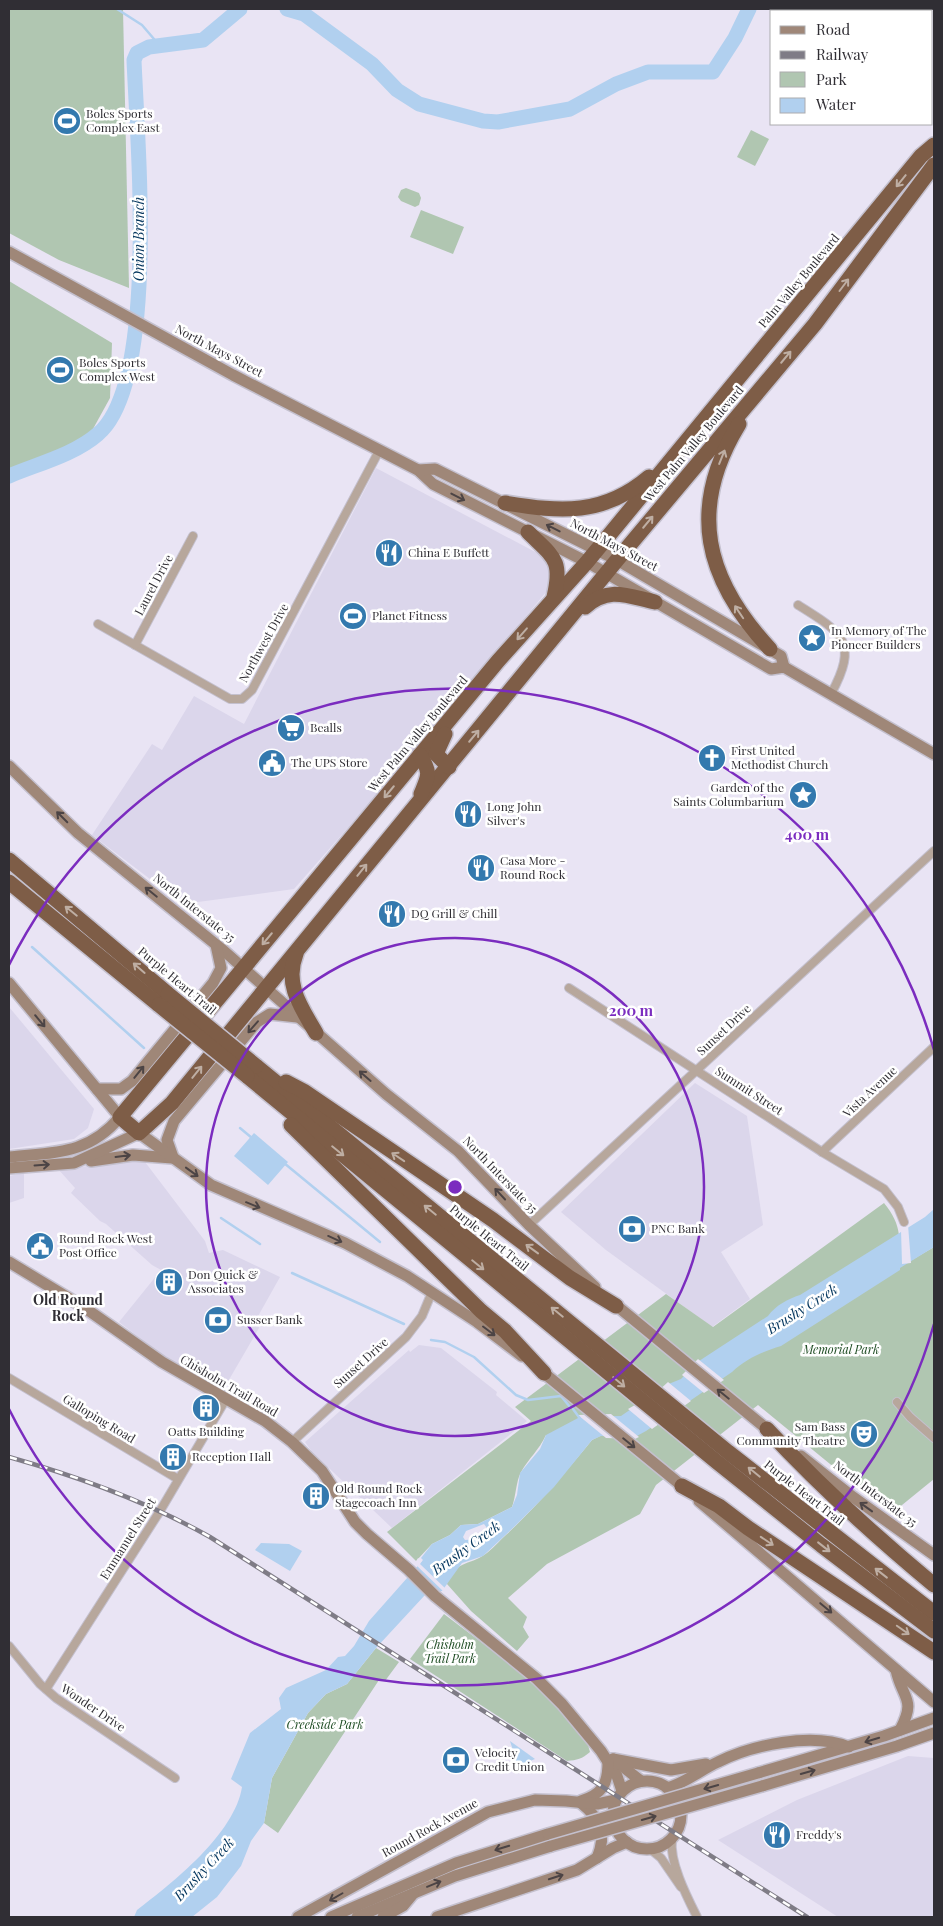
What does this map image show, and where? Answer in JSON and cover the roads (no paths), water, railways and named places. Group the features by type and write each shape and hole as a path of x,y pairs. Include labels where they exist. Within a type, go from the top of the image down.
{"highway":[{"name":"Palm Valley Boulevard","path":"689,437 921,156 934,145"},
{"name":"West Palm Valley Boulevard","path":"299,946 814,324 934,165"},
{"path":"767,379 722,455 712,485 709,526 717,569 729,595 743,618 770,649"},
{"path":"506,503 565,511 603,503 639,484 689,437"},
{"name":"West Palm Valley Boulevard","path":"120,1117 420,755 587,562 689,437"},
{"path":"528,532 557,565 558,580 554,598"},
{"path":"564,627 594,600 606,594 621,594 655,602"},
{"path":"449,767 436,754 453,717"},
{"path":"415,806 428,778 429,769 420,755"},
{"name":"Purple Heart Trail","path":"9,860 164,999 582,1351 934,1613"},
{"name":"Purple Heart Trail","path":"11,884 164,999"},
{"path":"120,1117 140,1133 172,1103 299,946"},
{"path":"299,946 292,968 292,986 316,1033"},
{"path":"251,1071 305,1092 493,1220 570,1278 620,1309"},
{"path":"251,1071 281,1116 326,1156 481,1311 505,1331 547,1376"},
{"name":"Purple Heart Trail","path":"251,1071 595,1342 821,1545 934,1631"},
{"path":"764,1427 812,1477 873,1534 934,1585"},
{"path":"682,1486 719,1506 748,1528 934,1652"}],"main road":[{"name":"North Mays Street","path":"9,252 154,332 418,470 433,484 587,562 771,669 784,667 934,754"},
{"name":"North Mays Street","path":"418,470 435,469 617,560 781,656 784,667"},
{"name":"North Interstate 35","path":"9,766 78,833 216,944 297,1018 386,1094 458,1151 529,1226 620,1309 853,1497 934,1555"},
{"path":"97,1089 121,1089 132,1081 206,990 221,968 216,944"},
{"path":"9,984 120,1117 102,1136 76,1149 9,1157"},
{"path":"174,1159 167,1140 174,1121 257,1022 270,1014 297,1018"},
{"path":"74,1163 140,1133 211,1185 345,1243 432,1292 547,1376 682,1486 934,1702"},
{"path":"9,1168 74,1163 133,1155 174,1159"},
{"name":"Chisholm Trail Road","path":"9,1262 98,1316 162,1362 265,1421 292,1442 322,1471 355,1522 410,1570 435,1596 536,1678 562,1704 610,1761 617,1776 619,1796"},
{"path":"895,1668 908,1701 906,1718 900,1730"},
{"path":"357,1917 416,1891 550,1840 758,1773 849,1747 934,1718"},
{"path":"331,1917 456,1863 762,1786 897,1746 934,1733"},
{"path":"897,1746 907,1747 934,1740"},
{"path":"666,1788 682,1783 715,1763 741,1751 769,1744 838,1742 849,1747"},
{"path":"580,1802 592,1798 604,1789 610,1761 671,1770 715,1763"},
{"name":"Chisholm Trail Road","path":"610,1761 640,1781"},
{"path":"640,1781 654,1782 666,1788 678,1802 681,1815 677,1832 672,1839 661,1846 650,1849 640,1848 627,1842 619,1834 614,1824 613,1813 619,1796 630,1784 640,1781"},
{"name":"Round Rock Avenue","path":"298,1917 488,1812 535,1800 597,1804 619,1796"},
{"path":"580,1802 591,1811 602,1828 603,1838 597,1858"},
{"path":"436,1917 559,1877 627,1842"},
{"path":"383,1917 403,1906 416,1891"}],"street":[{"name":"Northwest Drive","path":"98,624 230,699 236,700 248,695 379,451"},
{"name":"Laurel Drive","path":"135,645 193,536"},
{"path":"798,605 826,622 843,642 846,659 831,694"},
{"name":"Sunset Drive","path":"529,1226 934,852"},
{"name":"Summit Street","path":"569,988 884,1190 898,1207 904,1222"},
{"name":"Vista Avenue","path":"822,1152 934,1047"},
{"name":"Sunset Drive","path":"292,1442 406,1337 422,1316 432,1292"},
{"name":"Galloping Road","path":"9,1378 178,1479"},
{"name":"Emmanuel Street","path":"46,1689 160,1512 226,1399"},
{"path":"898,1402 910,1417 934,1438"},
{"name":"Wonder Drive","path":"9,1646 46,1689 175,1778"},
{"path":"672,1839 672,1853 683,1888 697,1917"},
{"path":"650,1849 661,1858 683,1888"}],"water":[{"path":"254,1133 288,1162 268,1185 234,1156"},
{"name":"Brushy Creek","path":"934,1209 934,1247 900,1268 900,1270 781,1346 749,1359 646,1431 635,1437 601,1436 592,1440 554,1487 515,1526 483,1556 462,1563 442,1591 425,1595 376,1648 347,1684 326,1694 308,1713 272,1778 264,1823 251,1841 241,1866 217,1897 192,1917 134,1917 137,1910 168,1886 200,1856 228,1822 237,1804 242,1787 231,1779 250,1733 281,1709 279,1698 286,1688 326,1670 338,1657 345,1656 354,1646 369,1621 423,1560 421,1558 432,1544 450,1535 461,1525 478,1524 512,1507 517,1495 520,1473 540,1449 546,1435 580,1417 621,1416 666,1385 681,1379 699,1361 768,1316 782,1303 800,1295 925,1217","holes":["484,1524 487,1528 484,1534 475,1539 465,1540 463,1537 466,1531"]},
{"path":"261,1543 289,1544 302,1551 290,1571 255,1550"},
{"path":"510,1741 535,1759 518,1766"}],"waterway":[{"path":"117,9 142,25 160,46"},
{"name":"Onion Branch","path":"9,476 78,448 98,434 117,407 130,365 137,314 140,258 140,200 134,60 137,53 149,47 203,40 240,9"},
{"name":"Onion Branch","path":"287,9 304,14 372,64 397,90 419,104 483,121 498,122 570,109 616,84 648,72 713,72 735,38 749,9"},
{"path":"32,947 144,1048"},
{"path":"240,1128 252,1138"},
{"path":"284,1163 380,1242"},
{"path":"221,1218 260,1244"},
{"path":"292,1273 404,1324"},
{"path":"431,1340 445,1342 474,1357 516,1395 528,1400 561,1396 570,1407"},
{"path":"573,1409 581,1420"}],"railway":[{"path":"9,1457 112,1491 162,1512 210,1537 807,1917"}],"place":[{"name":"Boles Sports Complex East","path":"67,121"},
{"name":"Boles Sports Complex West","path":"60,370"},
{"name":"China E Buffett","path":"389,553"},
{"name":"Planet Fitness","path":"353,616"},
{"name":"In Memory of The Pioneer Builders","path":"812,638"},
{"name":"Bealls","path":"291,728"},
{"name":"First United Methodist Church","path":"712,758"},
{"name":"The UPS Store","path":"272,763"},
{"name":"Garden of the Saints Columbarium","path":"803,795"},
{"name":"Long John Silver's","path":"468,814"},
{"name":"Casa More - Round Rock","path":"481,868"},
{"name":"DQ Grill & Chill","path":"392,914"},
{"name":"PNC Bank","path":"632,1229"},
{"name":"Round Rock West Post Office","path":"40,1246"},
{"name":"Don Quick & Associates","path":"169,1282"},
{"name":"Susser Bank","path":"218,1320"},
{"name":"Oatts Building","path":"206,1408"},
{"name":"Sam Bass Community Theatre","path":"864,1434"},
{"name":"Reception Hall","path":"173,1457"},
{"name":"Old Round Rock Stagecoach Inn","path":"316,1496"},
{"name":"Velocity Credit Union","path":"456,1760"},
{"name":"Freddy's","path":"777,1835"}],"district":[{"name":"Old Round Rock","path":"68,1308"}],"park label":[{"name":"Memorial Park","path":"841,1350"},
{"name":"Chisholm Trail Park","path":"450,1652"},
{"name":"Creekside Park","path":"325,1725"}]}
